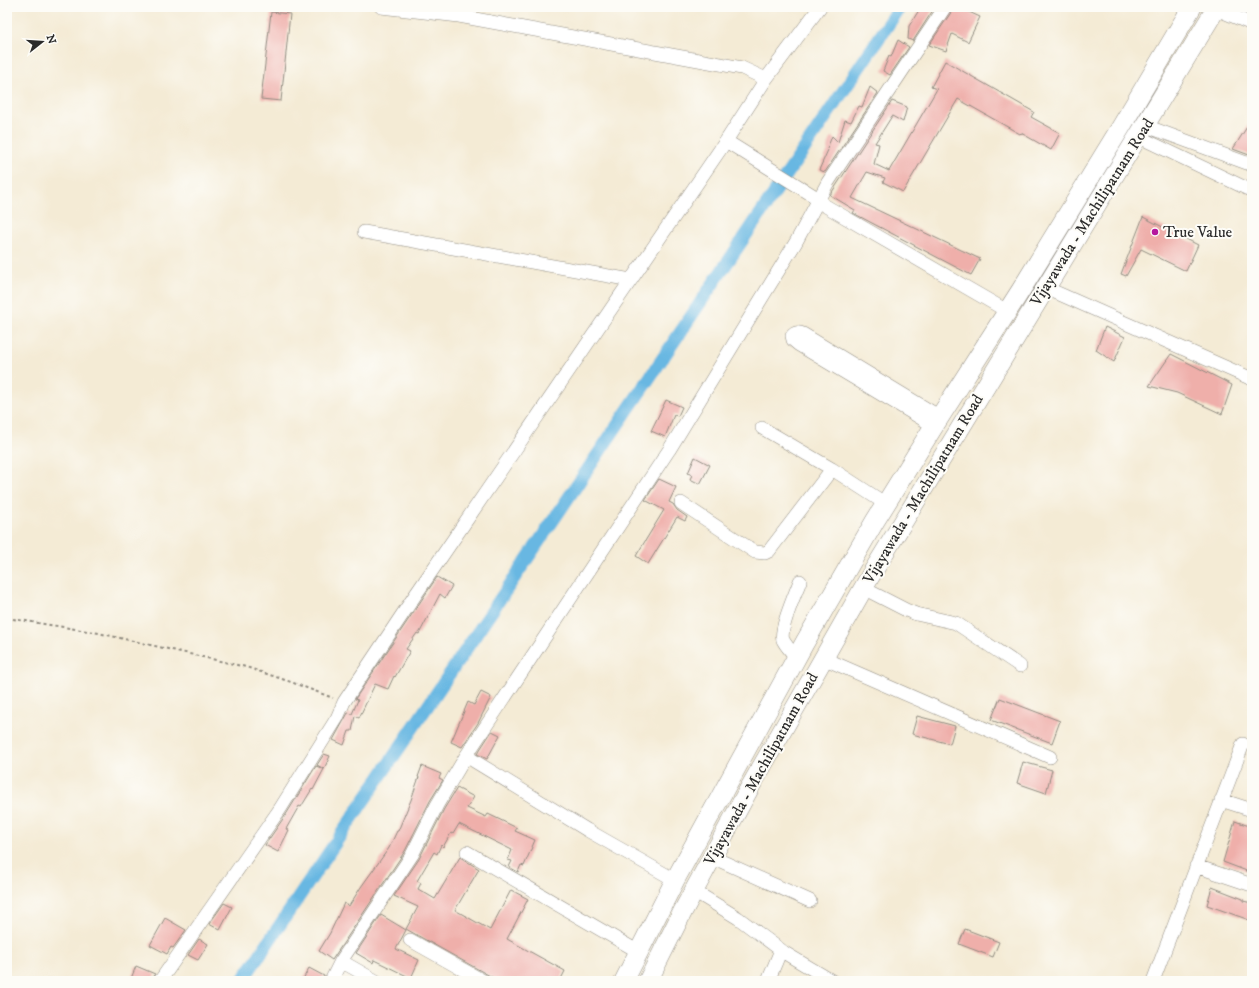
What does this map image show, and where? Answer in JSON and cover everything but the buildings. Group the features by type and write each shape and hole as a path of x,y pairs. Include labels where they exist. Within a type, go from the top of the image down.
{"highway":[{"name":"Vijayawada - Machilipatnam Road","path":"624,981 675,880 796,658 886,504 1121,127 1192,7"},
{"name":"Vijayawada - Machilipatnam Road","path":"648,981 752,783 863,588 1217,8"}],"street":[{"path":"381,7 459,16 742,68 766,79"},
{"path":"160,981 280,809 337,718 344,702 414,597 726,142 766,79 820,7"},
{"path":"331,981 341,962 412,855 437,805 466,756 669,450 778,273 796,242 815,199 828,182 945,7"},
{"path":"1217,8 1252,24"},
{"path":"1142,132 1252,165"},
{"path":"1142,132 1252,191"},
{"path":"726,142 815,199 1007,311"},
{"path":"364,232 631,280"},
{"path":"1046,288 1252,379"},
{"path":"797,332 803,334 937,422 799,345 793,340 792,336 797,332"},
{"path":"762,428 832,469 886,504"},
{"path":"681,502 755,552 765,553 769,551 832,469"},
{"path":"796,658 783,640 782,634 800,581"},
{"path":"863,588 916,614 956,623 1020,666"},
{"path":"823,658 1050,757"},
{"path":"1153,981 1242,744"},
{"path":"466,756 587,830 675,880"},
{"path":"1221,800 1252,810"},
{"path":"467,852 639,952"},
{"path":"712,857 810,901"},
{"path":"1196,866 1252,885"},
{"path":"694,891 738,918 781,950 832,981"},
{"path":"410,940 483,981"},
{"path":"768,981 781,950"},
{"path":"341,962 376,981"}],"path":[{"path":"7,618 94,632 246,667 344,702"}],"waterway":[{"path":"242,981 900,7"}],"place":[{"name":"True Value","path":"1155,232"}]}
